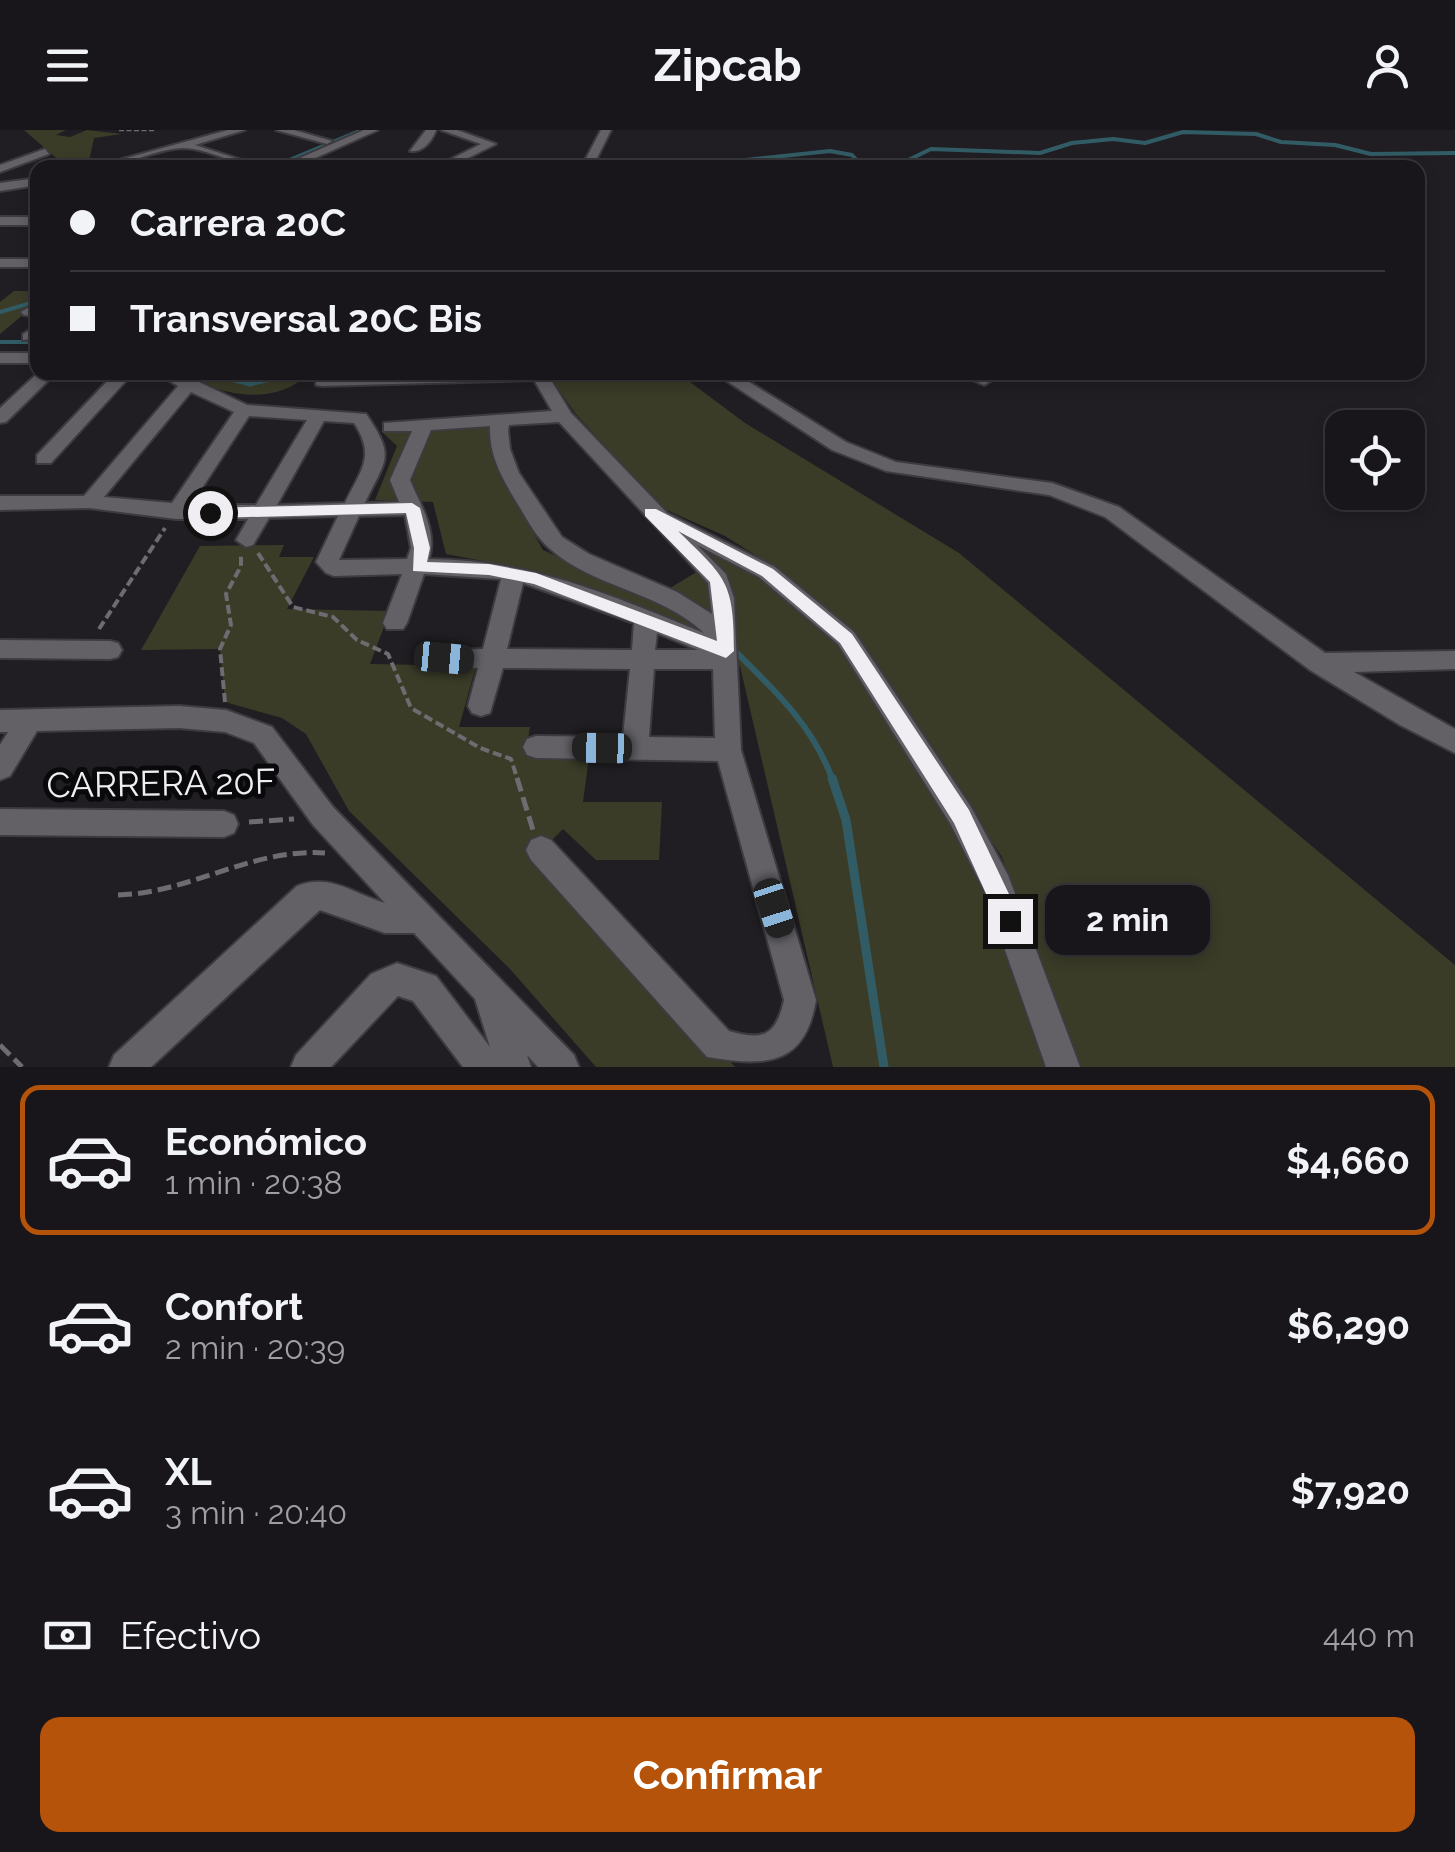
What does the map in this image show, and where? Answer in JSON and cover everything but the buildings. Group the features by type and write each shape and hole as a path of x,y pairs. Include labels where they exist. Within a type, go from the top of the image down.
{"street":[{"path":"121,160 176,143 240,130"},
{"path":"281,130 327,142"},
{"path":"305,160 373,130"},
{"path":"414,148 428,139 431,130"},
{"path":"446,130 491,144 456,160"},
{"path":"590,160 606,130"},
{"path":"176,143 237,160"},
{"path":"0,169 45,152"},
{"path":"0,188 30,182"},
{"path":"0,221 30,221"},
{"path":"0,263 30,263"},
{"path":"0,358 30,358"},
{"path":"0,418 40,380"},
{"path":"44,458 118,380"},
{"path":"176,380 244,410 356,416 368,429 377,450 327,562 329,565 514,574 579,592 725,651"},
{"path":"246,540 324,380"},
{"path":"541,850 727,1050 762,1054 790,1034 800,1009 796,976 741,806 728,750 718,580 650,512 564,416 542,380"},
{"path":"734,380 864,458 893,468 1080,496 1126,522 1319,663 1382,704 1455,742"},
{"path":"88,502 187,386"},
{"path":"176,512 244,410"},
{"path":"390,427 564,416"},
{"path":"500,420 498,448 505,468 554,541 578,557 682,602 725,651"},
{"path":"395,623 422,548 400,480 424,425"},
{"path":"0,503 88,502 176,512 412,508"},
{"path":"650,512 767,572 846,638 962,816 997,884 1063,1067"},
{"path":"481,706 514,574"},
{"path":"634,748 646,621"},
{"path":"0,649 98,650"},
{"path":"444,658 491,662 642,660 725,651"},
{"path":"1319,663 1455,660"},
{"path":"0,721 179,716 226,721 263,734 289,764 323,816 562,1067"},
{"path":"0,768 29,721"},
{"path":"536,747 728,750"},
{"name":"CARRERA 20F","path":"0,822 224,824"},
{"path":"126,1067 308,896 330,894 390,922 420,916"},
{"path":"308,1067 383,986 397,979 424,988 484,1067"},
{"path":"484,986 506,1034 514,1067"}],"path":[{"path":"120,130 155,130"},
{"path":"98,650 176,512"},
{"path":"226,721 220,649 231,624 223,603 227,581 241,566 246,540"},
{"path":"246,540 294,607 334,618 357,640 388,654 411,708 480,748 511,759 541,850"},
{"name":"CARRERA 20F","path":"224,824 323,816"},
{"path":"118,895 140,897 176,888 269,851 296,848 367,862"},
{"path":"0,1045 22,1067"}],"green space":[{"path":"24,130 66,130 56,135 70,137 87,130 122,134 94,138 89,160 58,160"},
{"path":"14,291 30,291 30,309 0,334 0,302"},
{"path":"194,380 300,380 262,394 211,387"},
{"path":"552,380 687,380 745,423 959,553 1455,965 1455,1067 1079,1067 1002,857 853,632 781,571 725,536 660,507 575,413"},
{"path":"492,427 495,464 543,550 652,599 713,562 673,523 710,540 846,638 961,816 1063,1067 833,1067 740,666 709,642 639,605 562,579 446,554 433,502 375,500 397,446 381,431"},
{"path":"284,545 279,557 314,557 287,609 390,611 370,664 476,666 459,727 530,727 525,757 589,757 583,802 662,802 659,860 596,860 563,829 541,851 735,1067 596,1067 510,969 349,811 306,734 282,718 225,702 220,649 141,650 200,546"}],"waterway":[{"path":"289,160 362,130"},
{"path":"908,160 931,149 1040,153 1072,143 1113,139 1145,143 1183,132 1256,134 1281,142 1335,145 1371,154 1455,153"},
{"path":"746,160 830,151 852,155 857,160"},
{"path":"0,312 30,303"},
{"path":"0,342 30,342"},
{"path":"235,380 250,384 267,380"},
{"path":"734,650 804,726 833,781"},
{"path":"833,781 846,820 884,1067"}],"route":[{"path":"210,513 412,508 422,548 418,567 489,570 536,578 726,651 726,618 718,580 650,512 710,540 767,572 846,638 962,816 997,884 1010,921"}]}
